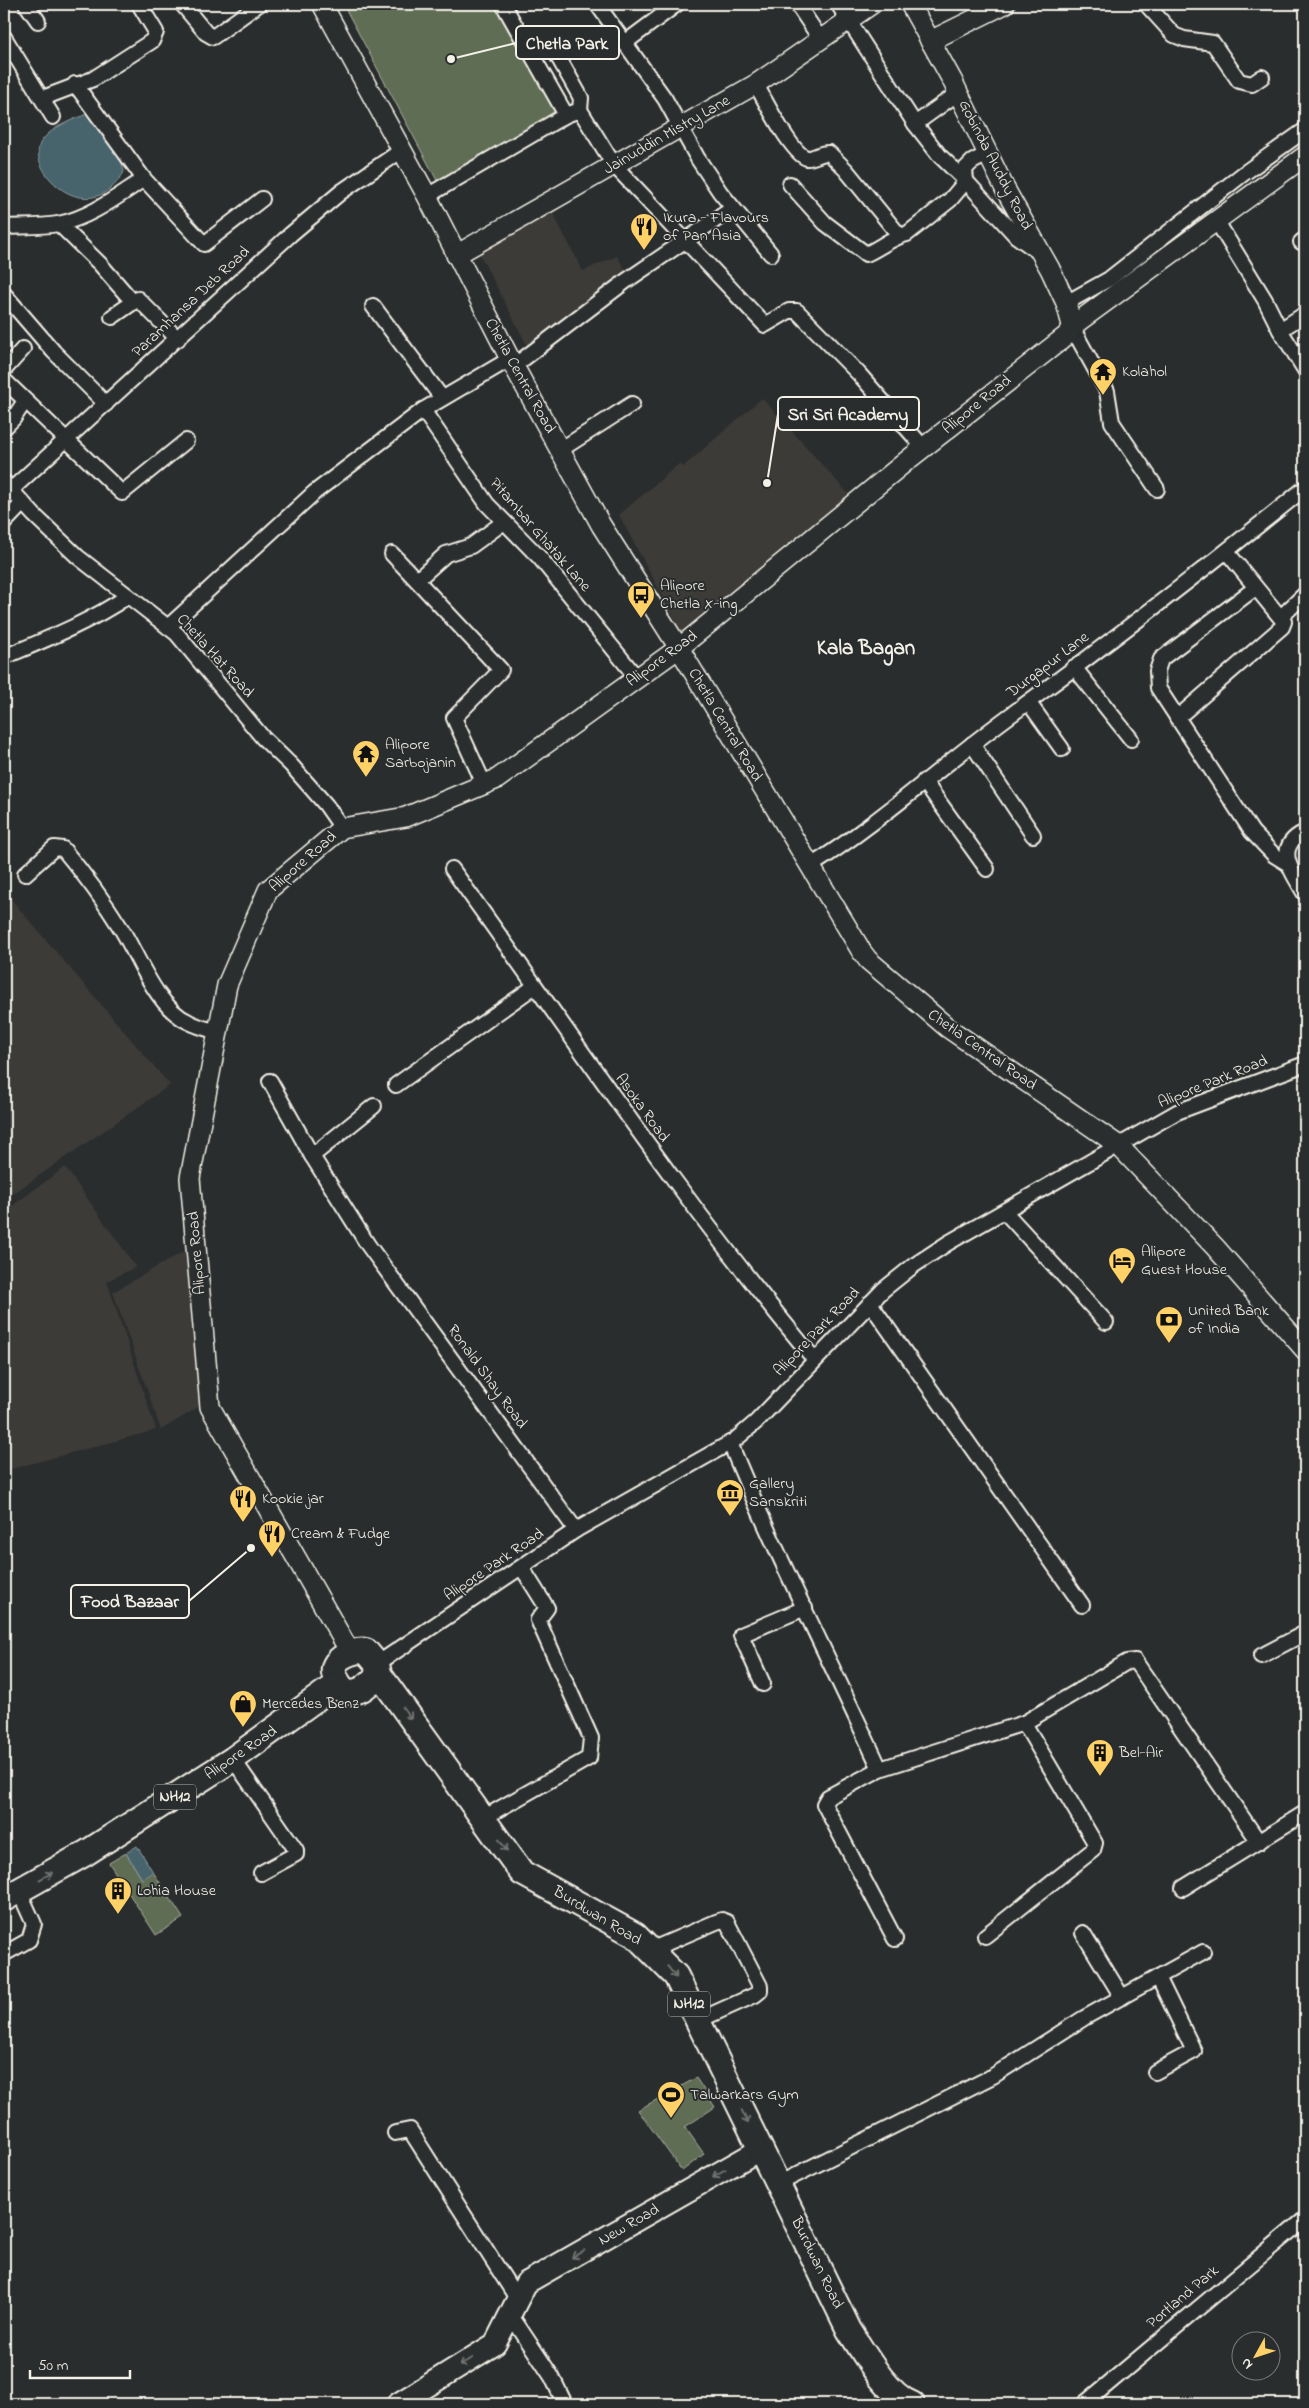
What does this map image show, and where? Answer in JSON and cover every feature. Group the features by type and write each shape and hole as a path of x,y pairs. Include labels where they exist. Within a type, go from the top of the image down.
{"highway":[{"name":"NH12","path":"350,1652 358,1649 366,1651 378,1669"},
{"path":"350,1652 335,1665 334,1673 344,1691 352,1693 365,1688 378,1669"},
{"name":"Burdwan Road","path":"378,1669 522,1873 635,1935 676,1976 849,2330 877,2372 902,2400 912,2404"},
{"name":"Alipore Road","path":"11,1895 86,1853 233,1759 338,1683"}],"main road":[{"name":"Chetla Central Road","path":"322,4 427,196 512,362 601,525 680,648 809,867 868,960 948,1028 1118,1145 1214,1247 1305,1350"},
{"name":"Jainuddin Mistry Lane","path":"456,255 756,84 821,40 843,11 872,4"},
{"name":"Gobinda Auddy Road","path":"910,4 1078,325"},
{"path":"930,41 1005,4"},
{"name":"Alipore Road","path":"350,1652 210,1408 190,1178 227,985 268,890 342,828 406,817 496,779 680,648 924,448 1078,325 1305,156"},
{"name":"Alipore Road","path":"1078,325 1305,164"},
{"name":"New Road","path":"398,2404 495,2344 526,2283 761,2149"}],"street":[{"path":"26,4 38,20"},
{"path":"43,98 74,84 93,79 152,41 156,32 139,4"},
{"path":"182,4 206,33 213,37 259,4"},
{"path":"503,4 566,116"},
{"path":"597,4 626,42 682,127 698,159 733,208 771,254"},
{"path":"626,42 677,4"},
{"path":"797,4 821,40"},
{"path":"1146,4 1174,35 1184,40 1214,43 1239,81 1252,84 1262,77"},
{"path":"843,11 915,124 940,156 966,181 1016,236 1040,253"},
{"path":"4,37 53,117"},
{"path":"547,38 581,98 580,110 614,165 765,325 790,311 797,311 859,374 924,448"},
{"path":"74,84 144,179 204,244 262,199"},
{"path":"756,84 791,143 801,156 809,159 829,153 852,176 899,235"},
{"path":"915,124 958,93"},
{"path":"427,196 566,116 580,110"},
{"path":"1066,304 1109,279 1243,174 1305,130"},
{"name":"Paramhansa Deb Road","path":"7,486 67,439 291,234 340,192 402,150"},
{"path":"790,184 825,223 866,254 883,246 899,235 907,234 943,206 966,181 965,169 972,162 987,154"},
{"path":"4,227 59,224 97,210 144,179"},
{"path":"168,627 315,492 423,410 442,398 512,362 733,208"},
{"path":"59,224 100,264 134,302"},
{"path":"1218,225 1266,300 1280,330 1305,370"},
{"path":"4,294 54,352 106,404"},
{"path":"112,317 138,299 178,339"},
{"path":"373,306 442,398"},
{"path":"1280,330 1305,314"},
{"path":"1078,325 1107,391 1112,422 1157,489"},
{"path":"4,370 23,349"},
{"path":"4,380 122,493 186,441"},
{"path":"4,428 13,420 25,401"},
{"path":"560,450 632,404"},
{"name":"Pitambar Ghatak Lane","path":"423,410 488,504 540,558 637,678"},
{"name":"Chetla Hat Road","path":"7,486 78,557 177,634 264,738 326,805 342,828"},
{"name":"Durgapur Lane","path":"809,867 842,846 972,744 1227,552 1305,488"},
{"path":"4,523 23,503"},
{"path":"417,580 446,554 471,546 504,522"},
{"path":"1177,718 1282,627 1284,622 1254,589 1227,552"},
{"path":"392,554 501,670 454,718 484,784"},
{"path":"1254,589 1161,659 1156,671 1158,688 1252,832 1274,855 1287,863"},
{"path":"1281,617 1305,594"},
{"path":"4,658 65,632 108,610 128,596"},
{"path":"1074,667 1131,739"},
{"path":"1029,702 1062,749"},
{"path":"972,744 1033,835"},
{"path":"924,781 987,869"},
{"path":"1305,832 1293,841 1286,854 1287,863 1305,894"},
{"path":"25,874 54,848 63,849 97,890 123,932 141,968 162,998 189,1022 218,1032"},
{"name":"Asoka Road","path":"452,869 584,1057 746,1277 815,1360"},
{"path":"396,1085 535,986"},
{"name":"Alipore Park Road","path":"378,1669 576,1530 730,1443 756,1422 870,1303 913,1266 948,1243 1177,1112 1305,1064"},
{"name":"Ronald Shay Road","path":"270,1081 312,1156 368,1245 576,1530"},
{"path":"312,1156 374,1106"},
{"path":"1005,1212 1106,1322"},
{"path":"870,1303 1082,1605"},
{"path":"730,1443 759,1514 880,1768"},
{"path":"483,1818 589,1758 591,1738 538,1620 547,1608 522,1568"},
{"path":"762,1684 741,1635 805,1608"},
{"path":"1261,1656 1305,1632"},
{"path":"895,1939 824,1804 828,1797 880,1768 1024,1723 1127,1662 1135,1661 1259,1842"},
{"path":"985,1936 1093,1850 1095,1843 1024,1723"},
{"path":"233,1759 296,1850 296,1854 261,1873"},
{"path":"1183,1888 1303,1814"},
{"path":"4,1954 29,1940 34,1924 11,1895"},
{"path":"654,1953 656,1948 716,1922 722,1920 727,1922 760,1986 760,1991 698,2021"},
{"path":"1083,1933 1122,1997"},
{"path":"778,2184 993,2076 1084,2018 1203,1952"},
{"path":"1155,2072 1194,2051 1158,1977"},
{"path":"395,2133 410,2130 514,2307 565,2404"},
{"name":"Portland Park","path":"1084,2404 1305,2219"}],"shaded area":[{"path":"550,208 583,271 617,256 629,276 528,347 477,249"},
{"path":"762,398 853,499 685,638 619,515 680,463 683,467"},
{"path":"4,891 170,1085 4,1200"},
{"path":"65,1167 136,1267 107,1281 156,1430 4,1471 4,1212"},
{"path":"190,1248 202,1405 161,1430 113,1292"}],"green space":[{"path":"343,4 499,4 562,113 441,188"},
{"path":"126,1853 142,1879 153,1872 183,1918 156,1935 109,1863"},
{"name":"Talwarkars Gym","path":"696,2078 715,2107 685,2127 704,2154 682,2171 638,2110"}],"water":[{"path":"87,114 102,126 112,138 119,153 124,172 109,190 92,197 76,196 61,189 49,177 41,164 38,150 43,139 52,130"},
{"path":"137,1846 153,1872 142,1879 126,1853"}],"place":[{"name":"Chetla Park","path":"451,59"},
{"name":"Ikura - Flavours of Pan Asia","path":"644,251"},
{"name":"Kolahol","path":"1103,396"},
{"name":"Sri Sri Academy","path":"767,483"},
{"name":"Alipore Chetla X-ing","path":"641,619"},
{"name":"Alipore Sarbojanin","path":"366,778"},
{"name":"Alipore Guest House","path":"1122,1285"},
{"name":"United Bank of India","path":"1169,1344"},
{"name":"Gallery Sanskriti","path":"730,1517"},
{"name":"Kookie jar","path":"243,1523"},
{"name":"Food Bazaar","path":"251,1548"},
{"name":"Cream & Fudge","path":"272,1558"},
{"name":"Mercedes Benz","path":"243,1728"},
{"name":"Bel-Air","path":"1100,1777"},
{"name":"Lohia House","path":"118,1915"},
{"name":"Talwarkars Gym","path":"671,2119"}],"district":[{"name":"Kala Bagan","path":"866,649"}]}
